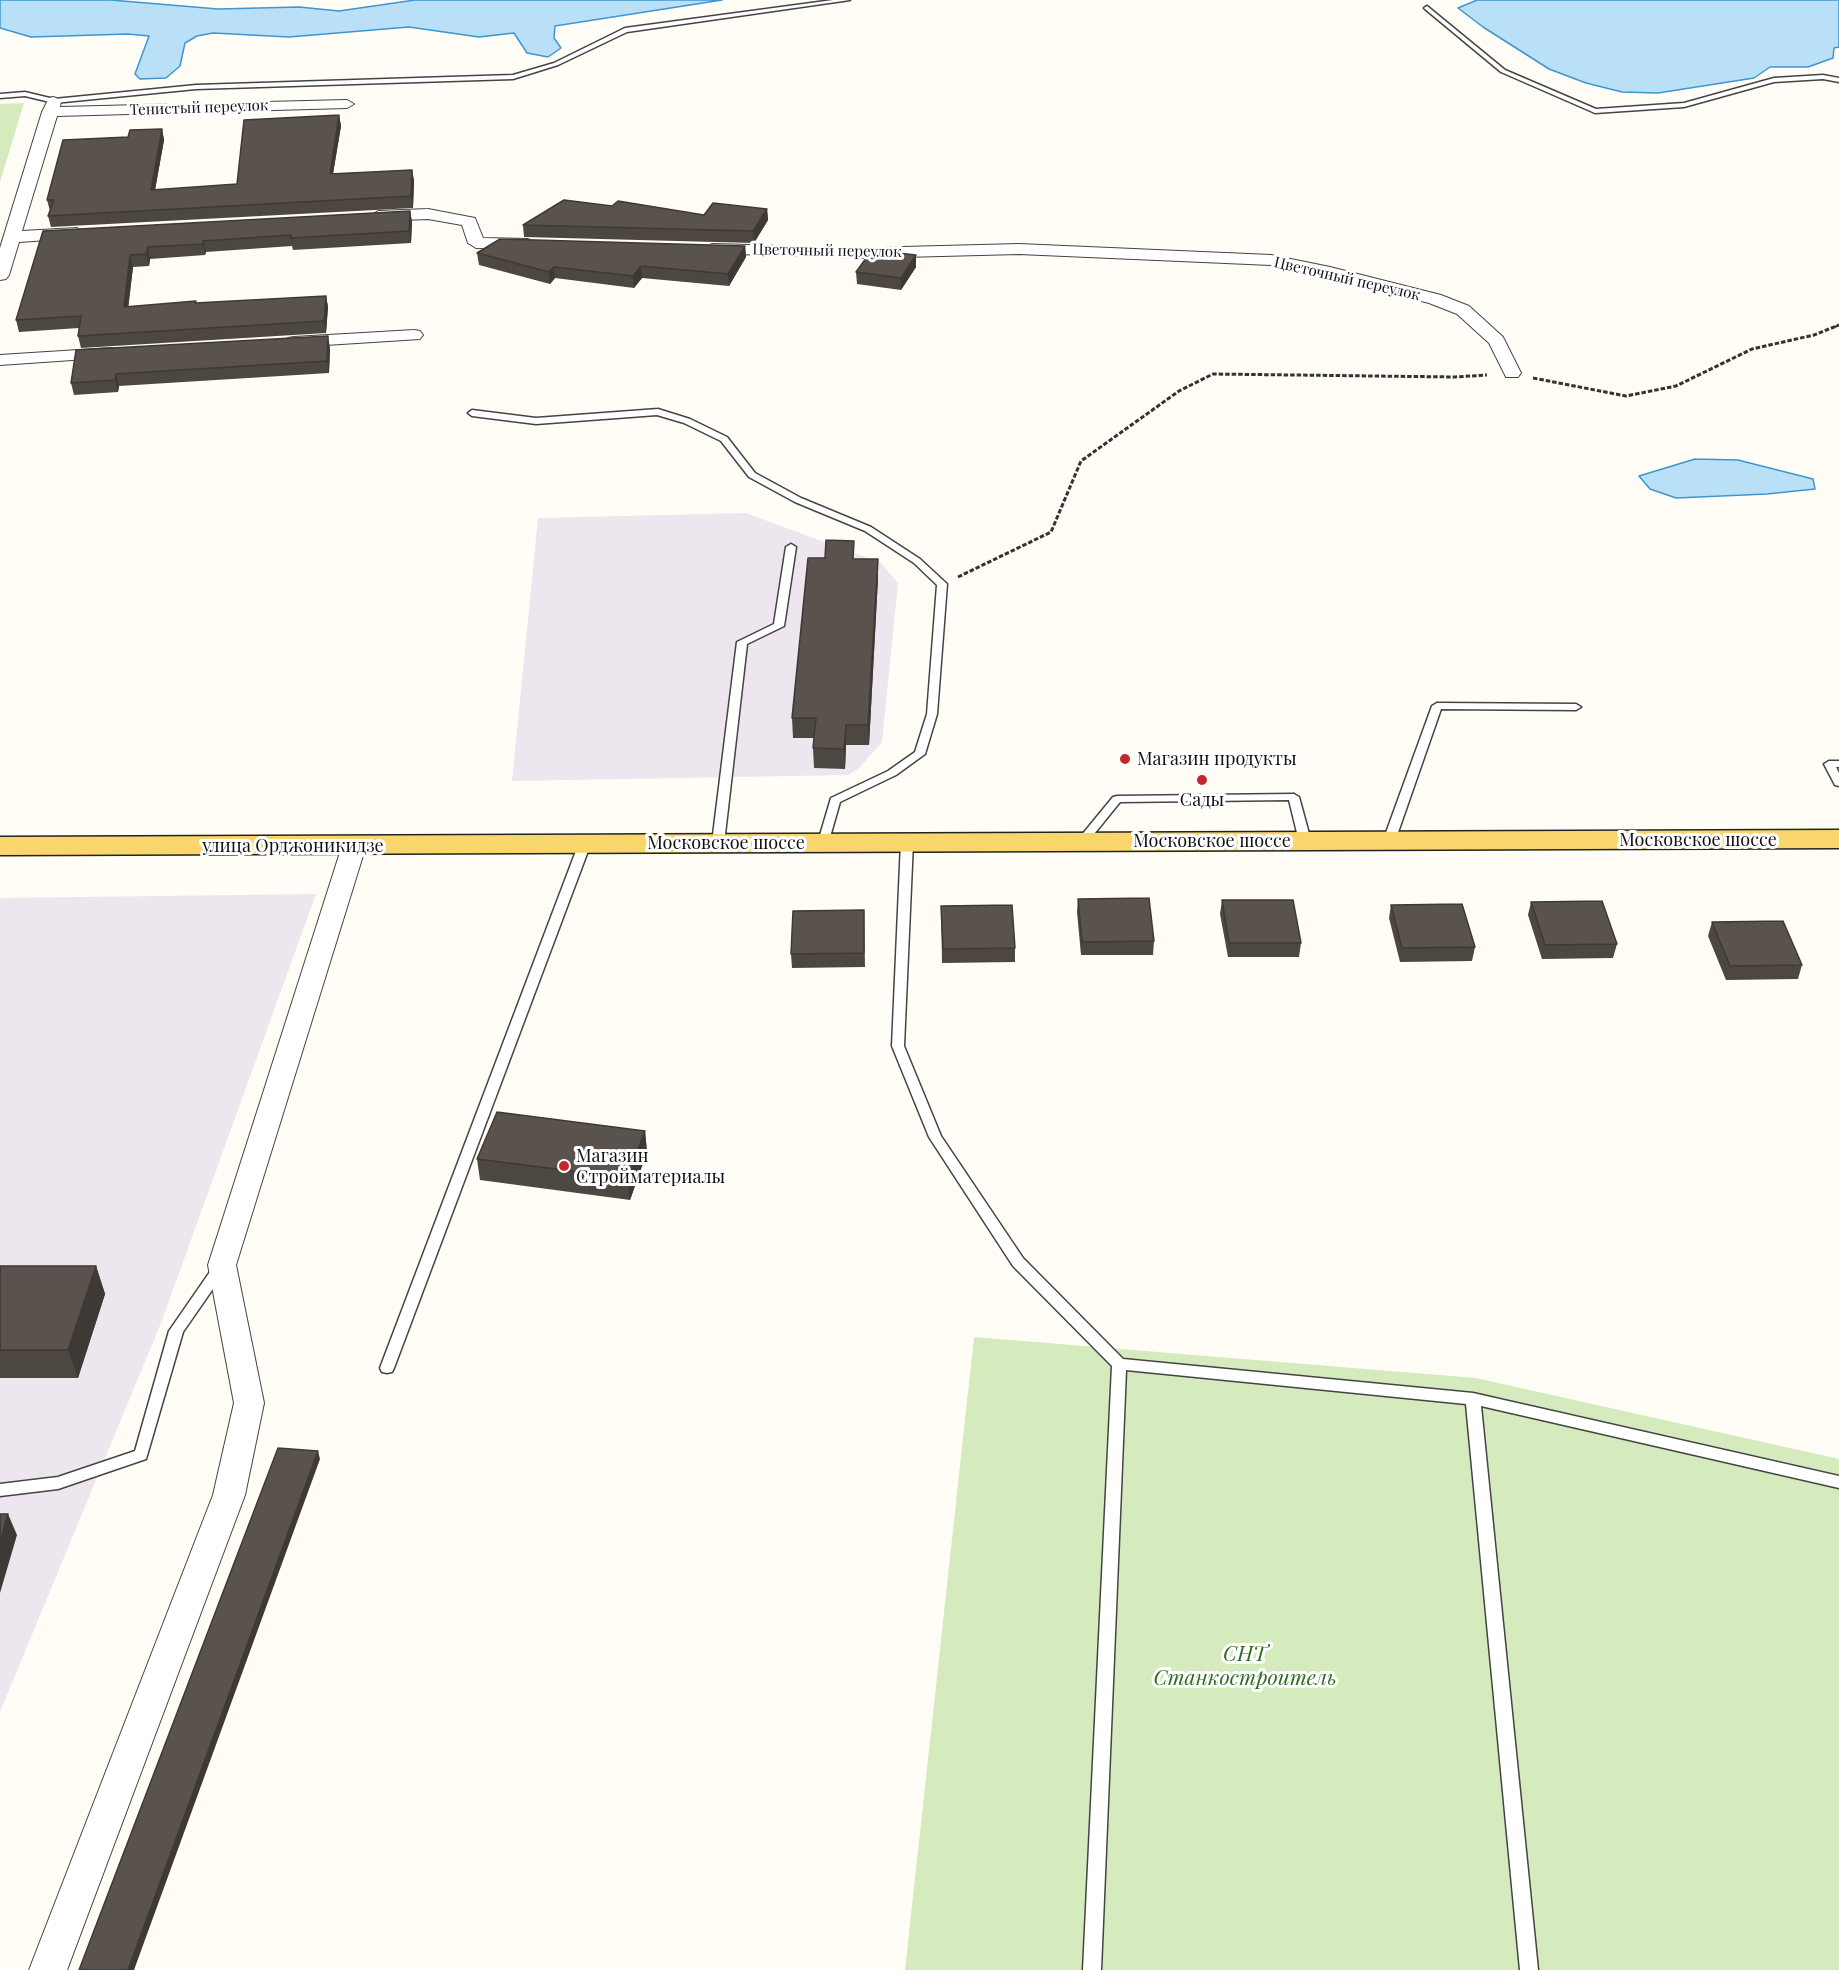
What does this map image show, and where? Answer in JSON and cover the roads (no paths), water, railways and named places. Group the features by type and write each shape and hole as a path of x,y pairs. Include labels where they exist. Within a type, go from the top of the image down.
{"main road":[{"name":"Московское шоссе","path":"585,843 1839,839"},
{"name":"улица Орджоникидзе","path":"0,846 354,846 585,843"}],"street":[{"name":"Тенистый переулок","path":"52,107 347,104"},
{"path":"0,275 52,107"},
{"path":"357,218 428,214 469,221 476,243 546,244"},
{"path":"12,237 95,232"},
{"name":"Цветочный переулок","path":"699,248 864,252 1019,249 1272,260 1330,272 1435,300 1463,310 1497,341 1512,373"},
{"path":"272,344 414,335"},
{"path":"0,360 130,352"},
{"path":"48,1970 229,1495 249,1403 222,1265 354,846"}],"lane":[{"path":"52,107 196,87 513,77 556,64 625,30 847,0"},
{"path":"1427,8 1503,71 1595,111 1684,105 1774,80 1823,77 1839,80"},
{"name":"Тенистый переулок","path":"0,96 25,94 52,107"},
{"path":"472,413 536,421 658,412 687,421 724,439 752,475 798,500 868,529 917,561 942,584 932,714 920,754 892,773 835,800 824,842"},
{"path":"718,843 742,642 779,626 791,547"},
{"path":"1389,841 1437,706 1576,707"},
{"path":"1839,764 1828,764 1839,783"},
{"path":"1082,842 1117,799 1294,797 1305,841"},
{"path":"907,842 898,1046 910,1076 935,1137 1018,1262 1119,1364 1473,1399 1839,1482"},
{"path":"387,1368 585,843"},
{"path":"0,1490 58,1484 141,1455 176,1331 222,1265"},
{"path":"1092,1970 1119,1364"},
{"path":"1473,1399 1529,1970"}],"water":[{"path":"0,0 111,0 218,9 299,7 339,11 415,0 722,0 555,26 554,38 561,48 548,57 527,53 514,33 479,37 409,27 289,37 213,33 197,36 185,43 180,66 166,78 140,79 135,74 149,36 128,34 31,37 0,28"},
{"path":"1477,0 1839,0 1839,47 1834,48 1833,58 1808,67 1770,67 1754,78 1658,93 1622,92 1586,83 1549,69 1483,27 1458,8"},
{"path":"1695,459 1738,460 1813,479 1815,489 1767,494 1676,498 1650,489 1639,476"}],"place":[{"name":"Магазин продукты","path":"1125,759"},
{"name":"Сады","path":"1202,780"},
{"name":"Магазин Стройматериалы","path":"564,1166"}],"park label":[{"name":"СНТ Станкостроитель","path":"1245,1666"}]}
